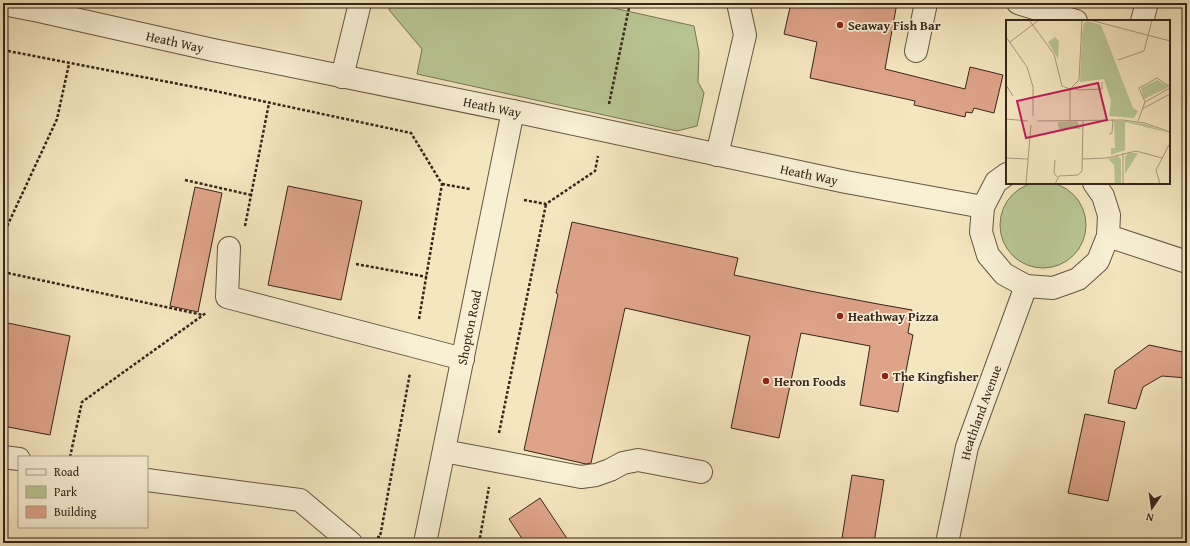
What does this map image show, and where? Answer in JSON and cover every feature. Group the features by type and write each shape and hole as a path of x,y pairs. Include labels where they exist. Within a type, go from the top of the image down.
{"street":[{"path":"342,77 360,3"},
{"path":"717,156 745,36 738,3"},
{"path":"916,51 926,3"},
{"path":"1018,3 1073,20"},
{"path":"1142,20 1147,3"},
{"name":"Heath Way","path":"3,4 717,156 982,207"},
{"name":"Shopton Road","path":"426,543 513,112"},
{"path":"1006,175 996,182 982,207 981,232 988,255 1004,274 1026,286 1053,288 1078,280 1098,261 1108,236 1109,215 1103,196 1095,184"},
{"path":"1108,236 1187,262"},
{"path":"229,248 227,297 463,359"},
{"name":"Heathland Avenue","path":"947,543 967,447 1026,286"},
{"path":"444,451 581,477 596,475 623,463 638,460 701,472"},
{"path":"3,457 18,460"},
{"path":"148,480 300,500 351,543"}],"path":[{"path":"3,50 412,133 442,184 415,346 380,536 373,538"},
{"path":"3,235 57,119 69,64"},
{"path":"229,248 243,234 269,103"},
{"path":"185,180 251,195"},
{"path":"479,543 493,460 546,204"},
{"path":"356,264 426,277"},
{"path":"3,272 204,315"},
{"path":"70,456 82,402 227,297"}],"green space":[{"path":"390,3 591,3 694,26 699,52 698,82 704,93 697,126 677,131 417,74 422,49 389,10"},
{"path":"1031,184 1055,184 1067,189 1079,201 1085,217 1085,233 1079,249 1067,261 1051,267 1035,267 1019,261 1007,249 1001,233 1001,217 1007,201 1019,189"}],"building":[{"path":"791,3 897,3 885,69 965,89 970,67 1003,75 994,113 974,108 972,113 966,112 965,117 914,105 915,101 810,78 817,42 784,34"},
{"path":"288,186 362,201 341,300 268,285"},
{"path":"195,187 222,193 198,312 170,306"},
{"path":"572,222 738,258 734,275 912,310 908,333 913,335 898,412 860,405 870,346 801,333 779,438 731,428 750,336 625,308 591,463 586,464 524,450"},
{"path":"3,322 70,336 50,435 3,426"},
{"path":"1149,345 1187,353 1187,378 1162,376 1143,387 1136,409 1108,403 1115,370"},
{"path":"1085,414 1125,422 1108,501 1068,493"},
{"path":"852,475 884,480 874,543 842,538"},
{"path":"540,498 570,543 525,543 509,519"}],"place":[{"name":"Seaway Fish Bar","path":"840,25"},
{"name":"Heathway Pizza","path":"840,316"},
{"name":"The Kingfisher","path":"885,376"},
{"name":"Heron Foods","path":"766,381"}]}
